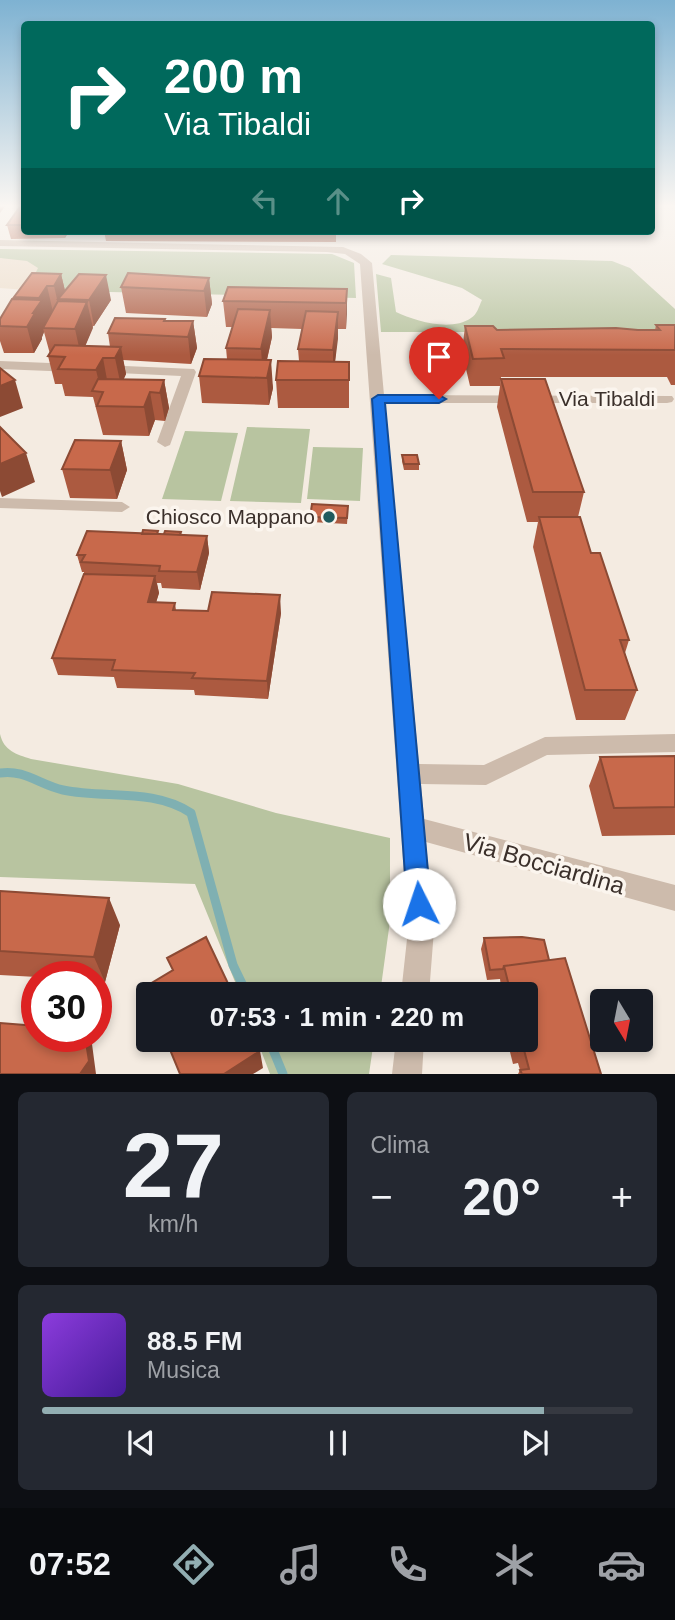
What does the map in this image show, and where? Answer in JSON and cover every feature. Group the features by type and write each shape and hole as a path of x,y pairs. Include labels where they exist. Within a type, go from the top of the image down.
{"street":[{"path":"357,255 366,263 414,827 421,930 416,982"},
{"path":"0,365 189,372 165,442"},
{"name":"Via Tibaldi","path":"378,399 667,399"},
{"path":"0,503 122,507"},
{"path":"409,774 486,775 544,746 675,743"},
{"name":"Via Bocciardina","path":"414,827 675,898"},
{"path":"407,1074 409,1052"}],"green space":[{"path":"0,255 335,255 354,263 356,298 27,290 6,260 0,258"},
{"path":"391,255 612,261 630,268 675,309 675,332 381,332 376,274 391,278 396,312 423,322 443,325 463,322 475,315 482,300 462,288 382,264"},
{"path":"247,427 310,429 301,503 230,501"},
{"path":"185,431 238,433 221,501 162,499"},
{"path":"313,447 363,448 360,501 307,499"},
{"path":"0,734 8,748 31,759 178,784 276,813 390,838 390,921 382,982 235,982 195,884 0,877"},
{"path":"262,1052 372,1052 369,1074 270,1074"}],"shaded area":[{"path":"0,258 27,261 38,268 27,290 0,288"}],"building":[{"path":"32,273 61,274 54,286 47,286 39,298 14,297"},
{"path":"128,273 209,278 204,291 121,287"},
{"path":"79,274 106,275 89,300 58,299"},
{"path":"228,287 347,289 346,303 223,301"},
{"path":"12,299 42,300 27,327 0,326 0,319"},
{"path":"58,301 87,302 75,329 43,328"},
{"path":"238,309 270,310 261,349 226,348"},
{"path":"306,311 338,312 333,350 298,349"},
{"path":"115,318 193,321 188,337 108,333"},
{"path":"656,325 675,325 675,350 501,349 504,358 473,359 465,326 493,326 497,330 660,330"},
{"path":"55,345 121,347 115,358 103,358 96,370 58,369 65,357 48,356"},
{"path":"204,359 271,360 267,378 199,376"},
{"path":"278,361 349,362 349,380 276,380"},
{"path":"0,368 15,380 0,386"},
{"path":"98,379 164,380 160,393 150,392 144,407 97,406 103,392 92,391"},
{"path":"501,379 545,379 584,492 533,492"},
{"path":"0,427 26,453 0,464"},
{"path":"75,440 121,441 110,470 62,469"},
{"path":"402,455 417,455 419,464 404,464"},
{"path":"312,504 348,506 347,518 310,517"},
{"path":"539,517 580,517 591,553 600,553 629,640 620,640 637,690 585,690"},
{"path":"143,530 158,531 157,534 142,534"},
{"path":"87,531 207,536 197,572 159,571 160,566 81,562 85,555 77,555"},
{"path":"165,531 181,532 180,535 164,534"},
{"path":"84,574 155,576 148,602 175,603 173,610 208,611 212,592 280,595 267,681 192,678 195,673 112,670 115,660 52,658"},
{"path":"675,756 675,807 614,808 600,757"},
{"path":"0,891 109,898 94,957 0,951"},
{"path":"206,937 227,982 153,982 173,970 167,958"},
{"path":"522,937 544,940 549,960 490,970 484,938"},
{"path":"565,958 590,1039 590,1052 594,1052 601,1074 522,1074 520,1070 529,1069 525,1052 538,1052 538,982 508,982 504,966"},
{"path":"0,1023 21,1025 21,1052 88,1052 89,1061 80,1074 0,1074"},
{"path":"171,1052 258,1052 224,1074 180,1074"}],"waterway":[{"path":"0,773 17,773 55,788 79,793 161,800 191,813 233,965 241,982"},
{"path":"274,1052 283,1074"}],"place":[{"name":"Chiosco Mappano","path":"329,517"}],"route":[{"path":"419,904 378,399 439,399"}]}
